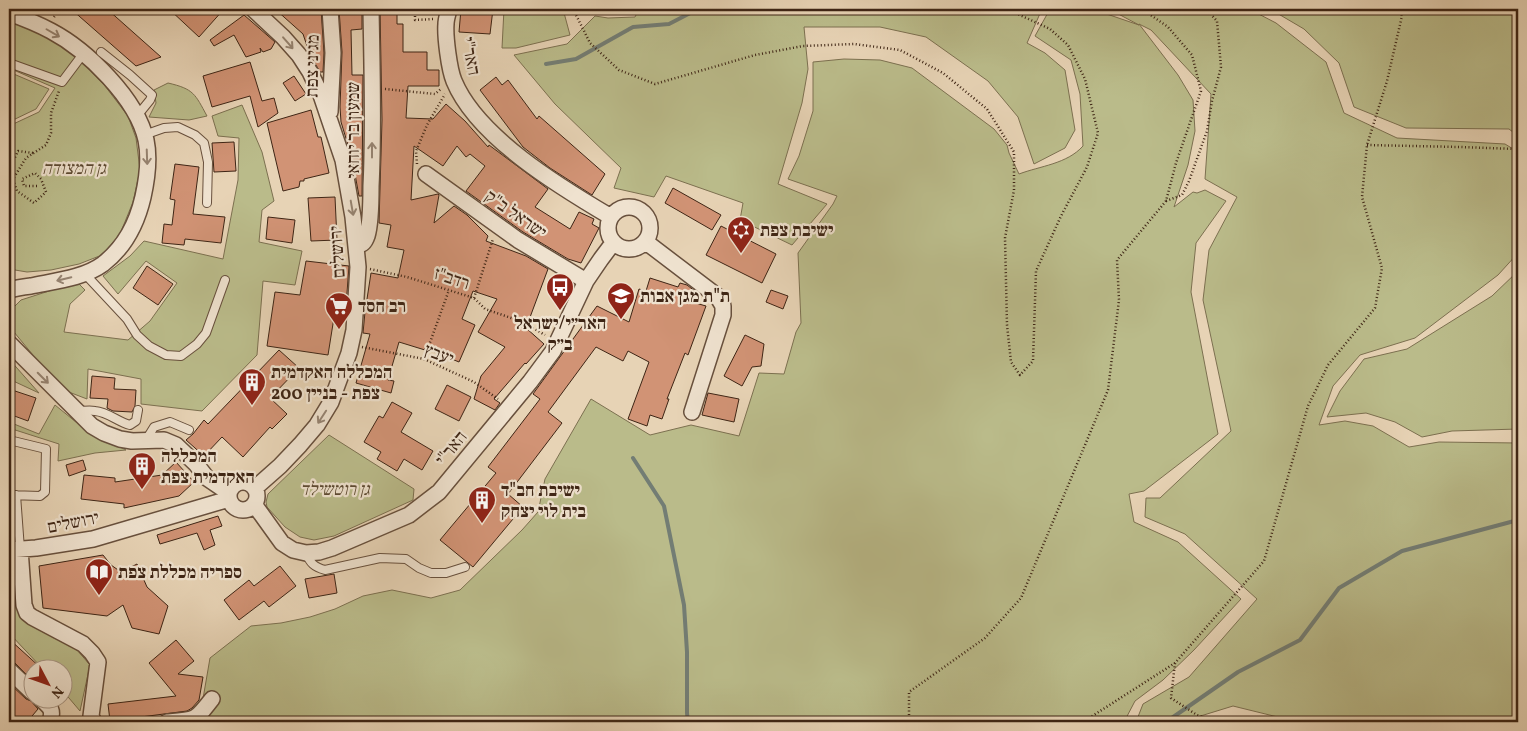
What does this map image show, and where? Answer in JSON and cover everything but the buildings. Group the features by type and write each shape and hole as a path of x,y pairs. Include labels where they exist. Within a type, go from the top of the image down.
{"street":[{"name":"ירושלים","path":"253,9 299,55 321,95 343,160 354,217 358,266 358,292 351,344 331,402 317,425 280,466 255,488"},
{"name":"מגיני צפת","path":"330,9 333,53 330,123"},
{"name":"שמעון בר יוחאי","path":"356,244 360,245 364,242 368,235 372,168 371,9"},
{"path":"9,13 51,31 72,44 114,84 128,100 141,123 148,159 147,180 136,219 128,238 116,252 102,264 85,274 9,290"},
{"name":"האר\"י","path":"448,14 446,24 454,80 464,99 481,122 506,145 567,192 611,216"},
{"name":"ישראל ב\"ק","path":"426,174 533,250 586,281"},
{"path":"626,207 633,207 646,214 651,228 650,236 646,242 634,250 619,248 613,243 608,231 611,216 616,211 626,207"},
{"path":"646,242 717,296 723,306 723,315 692,412"},
{"name":"האר\"י","path":"306,553 332,548 409,515 439,492 536,374 557,343 586,281 613,243"},
{"path":"9,343 92,426 120,439 132,441 164,440 176,445 196,464 206,478 229,496 234,507 248,509 254,504 257,495 255,488 251,484 242,481 234,485 229,496"},
{"name":"ירושלים","path":"14,549 36,548 94,539 229,496"},
{"path":"254,504 282,543 293,550 306,553"},
{"path":"14,549 24,605 27,612 32,617 83,644 98,662 91,716 94,722"},
{"path":"9,670 22,682"},
{"path":"168,722 190,720 197,717 212,699"},
{"path":"50,708 52,713 50,722"}],"lane":[{"path":"101,52 152,95 137,116"},
{"path":"9,63 62,82 83,54"},
{"path":"144,135 164,128 178,127 195,135 204,144 208,162 206,203"},
{"path":"85,274 127,319 137,335 149,346 166,356 181,356 197,344 206,333 224,280"},
{"path":"77,412 96,411 130,425 136,421 138,410"},
{"path":"146,440 154,427 170,422 189,430"},
{"path":"9,440 46,449 44,492 40,496 12,496 14,549"},
{"path":"306,553 310,563 325,570 380,558 406,560 431,574 446,573 465,567"}],"path":[{"path":"415,9 415,20 448,14"},
{"path":"573,9 590,43 620,70 654,84 755,55 803,46 854,44 900,50 943,73 987,109 1014,152 1014,190 1005,238 1007,325 1011,362 1020,375 1033,361 1036,271 1061,216 1087,167 1098,133 1085,79 1068,45 1050,29 1006,9"},
{"path":"909,722 909,692 985,638 1022,598 1108,390 1119,300 1117,260 1166,200 1176,163 1201,91 1192,55 1168,27 1142,9"},
{"path":"1166,200 1182,195 1208,131 1212,101 1221,67 1217,21 1206,9"},
{"path":"1084,722 1175,663 1264,561 1308,406 1328,365 1375,308 1382,268 1362,197 1366,145 1387,81 1402,16 1400,9"},
{"path":"372,88 435,94 454,80"},
{"path":"426,174 417,165 416,151 427,125 454,80"},
{"path":"36,186 24,186 22,179 35,174 41,180 46,192 34,203 17,191 13,179 26,158 46,145 51,133 51,113 62,82"},
{"path":"1366,145 1518,149"},
{"path":"9,170 18,151 33,154"},
{"path":"474,298 498,225"},
{"name":"רדב\"ז","path":"358,266 407,277 474,298 485,309 522,322 557,343"},
{"path":"424,359 449,290"},
{"name":"יעבץ","path":"351,344 424,359 474,382 509,407"},
{"path":"1175,663 1171,698 1196,715 1217,722"},
{"path":"1440,722 1484,720 1486,722"}],"green space":[{"path":"504,9 563,9 570,35 516,48 502,48"},
{"path":"639,9 1042,9 1027,43 1045,53 1065,70 1075,130 1065,148 1034,164 1018,117 988,81 926,37 880,27 804,27 808,69 802,103 778,184 827,204 792,245 740,220 743,203 666,176 654,197 614,188 621,168 555,104 514,55 567,44 595,16 608,18 635,17"},
{"path":"1050,9 1092,9 1139,25 1109,9 1249,9 1276,23 1326,62 1344,113 1397,138 1505,144 1518,152 1518,253 1498,275 1415,338 1360,355 1333,386 1319,425 1345,421 1373,426 1409,447 1439,442 1518,443 1518,722 1298,722 1233,706 1181,722 1136,722 1143,704 1189,677 1257,599 1185,534 1145,517 1146,498 1160,498 1231,431 1203,300 1209,250 1237,197 1205,179 1211,94 1151,30 1139,24 1178,75 1193,100 1195,131 1188,165 1174,207 1193,192 1197,193 1205,190 1226,201 1196,243 1191,292 1218,434 1144,491 1129,494 1134,522 1178,542 1241,599 1194,650 1163,680 1135,701 1124,722 199,722 210,658 251,626 281,623 310,617 335,609 363,596 392,590 431,598 460,590 538,512 545,479 591,399 650,435 691,425 739,436 759,373 784,374 796,332 801,323 798,253 837,196 788,179 799,156 813,111 813,62 844,59 880,60 912,68 994,129 1007,145 1019,174 1061,161 1077,152 1083,146 1080,94 1071,60 1035,36"},
{"path":"1270,9 1518,9 1518,136 1509,129 1406,128 1354,107 1339,63 1304,29"},
{"name":"גן המצודה","path":"9,19 50,39 76,56 105,86 128,116 136,138 140,170 133,202 120,234 102,255 79,264 51,270 27,272 9,269 9,126 39,112 55,88 9,68"},
{"path":"9,72 49,89 36,109 9,122"},
{"path":"168,83 189,90 200,102 207,116 189,120 149,117 156,103 154,90"},
{"path":"242,105 262,152 274,201 262,210 259,242 302,251 295,285 263,281 257,355 202,411 141,404 141,379 88,369 87,399 61,389 9,326 9,312 21,300 77,282 85,290 70,304 64,332 128,340 150,321 177,283 146,261 118,294 103,276 130,256 144,241 223,259 238,180 239,138 218,136 212,116"},
{"path":"1518,271 1518,429 1452,431 1422,437 1395,422 1366,413 1327,417 1340,391 1364,359 1407,349 1492,296"},
{"path":"9,359 39,393 9,379"},
{"path":"55,405 87,431 126,450 95,453 58,461 59,444 9,428 9,422 39,434"},
{"name":"גן רוטשילד","path":"329,435 414,489 413,500 334,536 314,540 300,537 285,527 267,507 268,494"},
{"path":"9,567 16,567 24,617 34,626 77,650 90,665 80,711 72,702 72,658 33,658 9,633"}],"waterway":[{"path":"546,64 576,59 633,27 669,24 698,9"},
{"path":"633,458 664,506 684,605 688,722"},
{"path":"1166,722 1238,672 1300,640 1339,588 1402,551 1518,520"}],"place":[{"name":"ישיבת צפת","path":"741,254"},
{"name":"האר״י/ישראל ב״ק","path":"560,311"},
{"name":"ת\"ת מגן אבות","path":"621,320"},
{"name":"רב חסד","path":"339,330"},
{"name":"המכללה האקדמית צפת - בניין 200","path":"252,406"},
{"name":"המכללה האקדמית צפת","path":"142,490"},
{"name":"ישיבת חב\"ד בית לוי יצחק","path":"482,524"},
{"name":"ספריה מכללת צפת","path":"99,596"}]}
